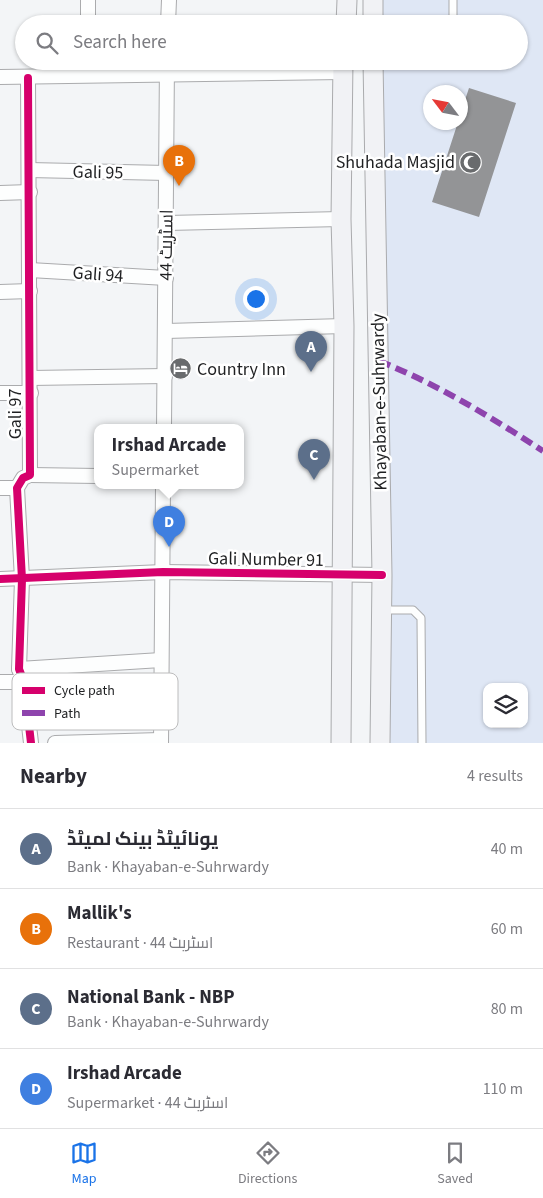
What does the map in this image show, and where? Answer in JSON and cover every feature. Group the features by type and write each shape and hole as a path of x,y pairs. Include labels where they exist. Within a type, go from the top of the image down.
{"main road":[{"path":"346,15 347,0"},
{"path":"373,0 373,15"},
{"name":"Khayaban-e-Suhrwardy","path":"341,743 344,326 341,219 343,70"},
{"name":"Khayaban-e-Suhrwardy","path":"373,70 382,575 380,743"}],"street":[{"path":"88,0 88,15"},
{"path":"168,15 169,0"},
{"path":"0,77 28,78 76,70"},
{"path":"108,70 167,76 284,70"},
{"name":"اسٹریٹ 44","path":"164,424 167,70"},
{"name":"Gali 97","path":"28,78 30,170 30,475"},
{"name":"Gali 95","path":"30,170 167,174"},
{"path":"0,193 30,192"},
{"path":"167,223 341,219"},
{"name":"Gali 94","path":"30,270 166,278"},
{"path":"0,292 30,291"},
{"path":"166,331 344,326"},
{"path":"30,378 165,376"},
{"path":"0,393 30,393"},
{"path":"22,673 22,578 17,488 23,478 30,475 94,476"},
{"path":"0,488 17,488"},
{"path":"162,673 163,489"},
{"name":"Gali Number 91","path":"0,579 162,572 342,576 382,575"},
{"path":"48,673 162,660"},
{"path":"29,730 31,743"},
{"path":"55,743 161,741"}],"lane":[{"path":"453,0 454,15"},
{"path":"382,610 413,610 421,618 422,743"}],"shaded area":[{"path":"383,0 543,0 543,743 385,743 383,70 528,70 528,15 383,15"}],"building":[{"name":"Shuhada Masjid","path":"469,88 516,103 479,217 432,202 455,130 468,130"}],"marked path":[{"path":"379,361 422,380 463,402 543,451"}],"cycle path":[{"path":"21,673 19,669 22,579 17,488 23,478 30,475 28,78"},
{"path":"0,579 163,572 382,575"},
{"path":"30,730 31,743"}],"place":[{"name":"Shuhada Masjid","path":"471,162"},
{"name":"Mallik's","path":"179,186"},
{"name":"Country Inn","path":"181,369"},
{"name":"یونائیٹڈ بینک لمیٹڈ","path":"311,372"},
{"name":"National Bank - NBP","path":"314,480"},
{"name":"Irshad Arcade","path":"169,547"}]}
